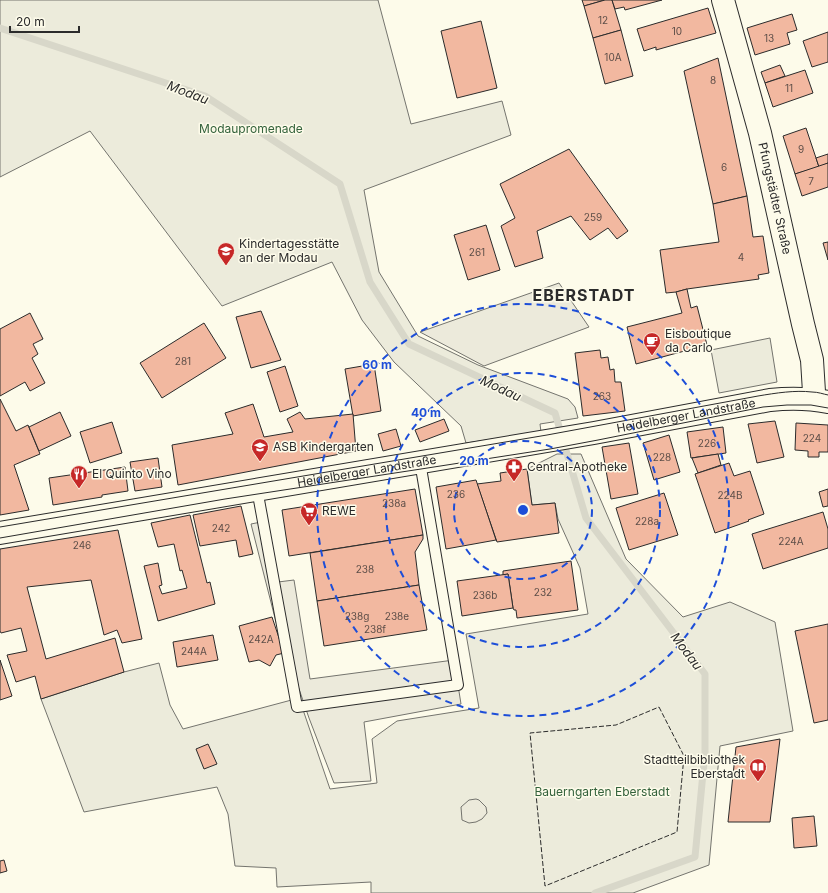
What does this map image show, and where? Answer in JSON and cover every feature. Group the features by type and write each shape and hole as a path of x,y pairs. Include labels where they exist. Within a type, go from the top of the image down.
{"street":[{"name":"Pfungstädter Straße","path":"723,0 760,133 802,324 812,360 814,392 820,401"},
{"name":"Heidelberger Landstraße","path":"0,533 585,434 770,400 796,398 820,401"}],"lane":[{"path":"257,489 297,707 458,685 420,462"}],"green space":[{"name":"Modaupromenade","path":"0,0 378,0 411,124 502,101 511,135 364,190 379,272 418,336 478,365 568,399 575,407 578,418 540,424 541,432 466,443 461,426 394,362 362,320 332,262 222,306 90,131 0,177"},
{"path":"770,338 777,382 719,393 711,350"},
{"name":"Bauerngarten Eberstadt","path":"557,454 581,454 626,559 683,617 730,602 775,622 793,731 720,746 709,865 633,893 371,893 371,882 277,887 276,868 235,866 228,814 217,787 84,812 41,699 124,672 159,663 170,705 183,729 299,698 330,789 377,783 372,739 397,721 479,708 466,634 588,614 580,568 558,519 555,503 532,505 527,469"}],"shaded area":[{"path":"559,283 589,327 484,366 420,332"},
{"path":"266,521 278,582 294,580 310,679 454,660 461,704 364,722 371,781 334,783 309,718 276,622 251,524"},
{"path":"476,799 486,807 487,813 482,819 476,822 469,823 462,820 461,807 469,800"}],"building":[{"path":"582,0 605,0 584,6"},
{"path":"605,0 612,0 621,30 593,38 584,6"},
{"path":"612,0 662,0 625,10 624,7 615,9"},
{"path":"708,8 716,33 656,50 656,47 644,51 637,29"},
{"path":"792,14 797,30 787,33 790,44 755,55 747,28"},
{"path":"481,21 497,88 457,98 441,31"},
{"path":"621,30 633,76 605,84 593,38"},
{"path":"828,32 828,62 812,67 803,41"},
{"path":"718,58 747,196 713,204 684,71"},
{"path":"780,65 785,76 765,83 761,72"},
{"path":"805,70 813,93 773,107 765,83"},
{"path":"806,128 819,167 795,174 783,136"},
{"path":"569,149 628,231 617,239 608,228 590,240 571,216 537,231 543,258 515,267 501,226 515,218 500,184"},
{"path":"828,154 828,163 819,167 816,158"},
{"path":"828,163 828,187 802,196 795,174"},
{"path":"747,196 753,237 763,236 769,273 758,275 759,279 666,293 660,250 719,242 713,204"},
{"path":"486,225 500,270 468,280 454,235"},
{"path":"828,242 828,260 823,243"},
{"path":"687,289 691,308 697,306 707,345 636,364 627,327 682,313 676,292"},
{"path":"261,311 281,360 251,368 236,317"},
{"path":"30,313 43,339 33,344 38,354 32,358 45,383 30,391 25,382 0,396 0,329"},
{"path":"204,323 226,358 162,398 140,363"},
{"path":"600,350 601,358 608,357 610,370 614,369 615,382 621,382 625,411 583,416 575,353"},
{"path":"374,364 381,411 353,416 345,369"},
{"path":"285,366 298,406 280,412 267,372"},
{"path":"0,399 16,431 28,425 40,454 14,465 29,510 0,515"},
{"path":"253,404 264,437 293,432 287,419 300,412 305,419 353,414 356,451 178,485 172,445 233,434 225,413"},
{"path":"60,412 71,436 39,451 29,427"},
{"path":"444,419 449,431 420,442 415,430"},
{"path":"775,421 784,457 757,463 748,424"},
{"path":"112,422 122,453 90,463 80,432"},
{"path":"796,423 828,425 828,452 819,452 819,457 808,457 808,451 795,450"},
{"path":"723,427 726,453 691,458 687,432"},
{"path":"396,429 401,446 383,451 378,434"},
{"path":"669,435 680,472 654,480 643,443"},
{"path":"629,443 638,494 611,499 602,447"},
{"path":"718,454 721,465 698,473 692,458"},
{"path":"158,458 162,487 135,491 130,462"},
{"path":"729,463 734,476 750,471 764,514 715,533 695,474"},
{"path":"125,467 128,491 53,505 49,478"},
{"path":"527,469 532,505 555,503 559,533 497,542 477,484 501,481 500,473"},
{"path":"476,480 496,540 446,549 436,487"},
{"path":"415,489 423,535 289,556 282,510"},
{"path":"828,489 828,506 823,507 819,492"},
{"path":"664,493 678,535 629,550 616,508"},
{"path":"241,506 253,554 239,557 236,540 200,546 193,515"},
{"path":"823,512 828,529 828,548 763,569 752,534"},
{"path":"190,515 207,583 210,582 215,604 158,621 144,566 158,563 162,585 159,586 162,594 187,588 182,570 180,571 174,544 158,547 151,523"},
{"path":"118,530 142,639 122,643 117,630 104,635 91,580 27,587 46,659 115,638 124,672 41,699 35,676 16,682 7,655 27,651 21,628 1,633 0,631 0,549"},
{"path":"423,535 423,539 415,552 419,585 317,601 310,553"},
{"path":"571,561 578,610 517,618 516,610 513,608 508,574 503,575 503,571"},
{"path":"508,574 513,608 462,616 457,581"},
{"path":"419,585 427,630 324,646 317,601"},
{"path":"272,617 284,653 276,655 270,666 259,660 249,662 239,626"},
{"path":"828,624 828,720 814,723 795,631"},
{"path":"213,635 218,660 177,667 173,642"},
{"path":"0,660 12,696 0,700"},
{"path":"780,739 770,822 728,822 736,747"},
{"path":"208,744 217,764 204,769 196,749"},
{"path":"814,816 817,846 794,848 792,818"},
{"path":"4,860 7,871 0,873 0,861"}],"waterway":[{"name":"Modau","path":"0,28 205,96 340,184 370,282 409,344 555,413 586,518 705,674 705,752 695,857 595,893"}],"tram line":[{"path":"0,527 547,435 765,395 799,391 816,392 828,395"},
{"path":"0,538 225,499 550,449 763,407 811,405 828,408"}],"fence":[{"path":"659,707 684,756 677,832 545,886 530,733 616,725 659,707"}],"place":[{"name":"Kindertagesstätte an der Modau","path":"226,266"},
{"name":"Eisboutique da Carlo","path":"652,356"},
{"name":"ASB Kindergarten","path":"260,462"},
{"name":"Central-Apotheke","path":"514,482"},
{"name":"El Quinto Vino","path":"79,489"},
{"name":"REWE","path":"309,526"},
{"name":"Stadtteilbibliothek Eberstadt","path":"758,782"}],"district":[{"name":"EBERSTADT","path":"584,295"}]}
